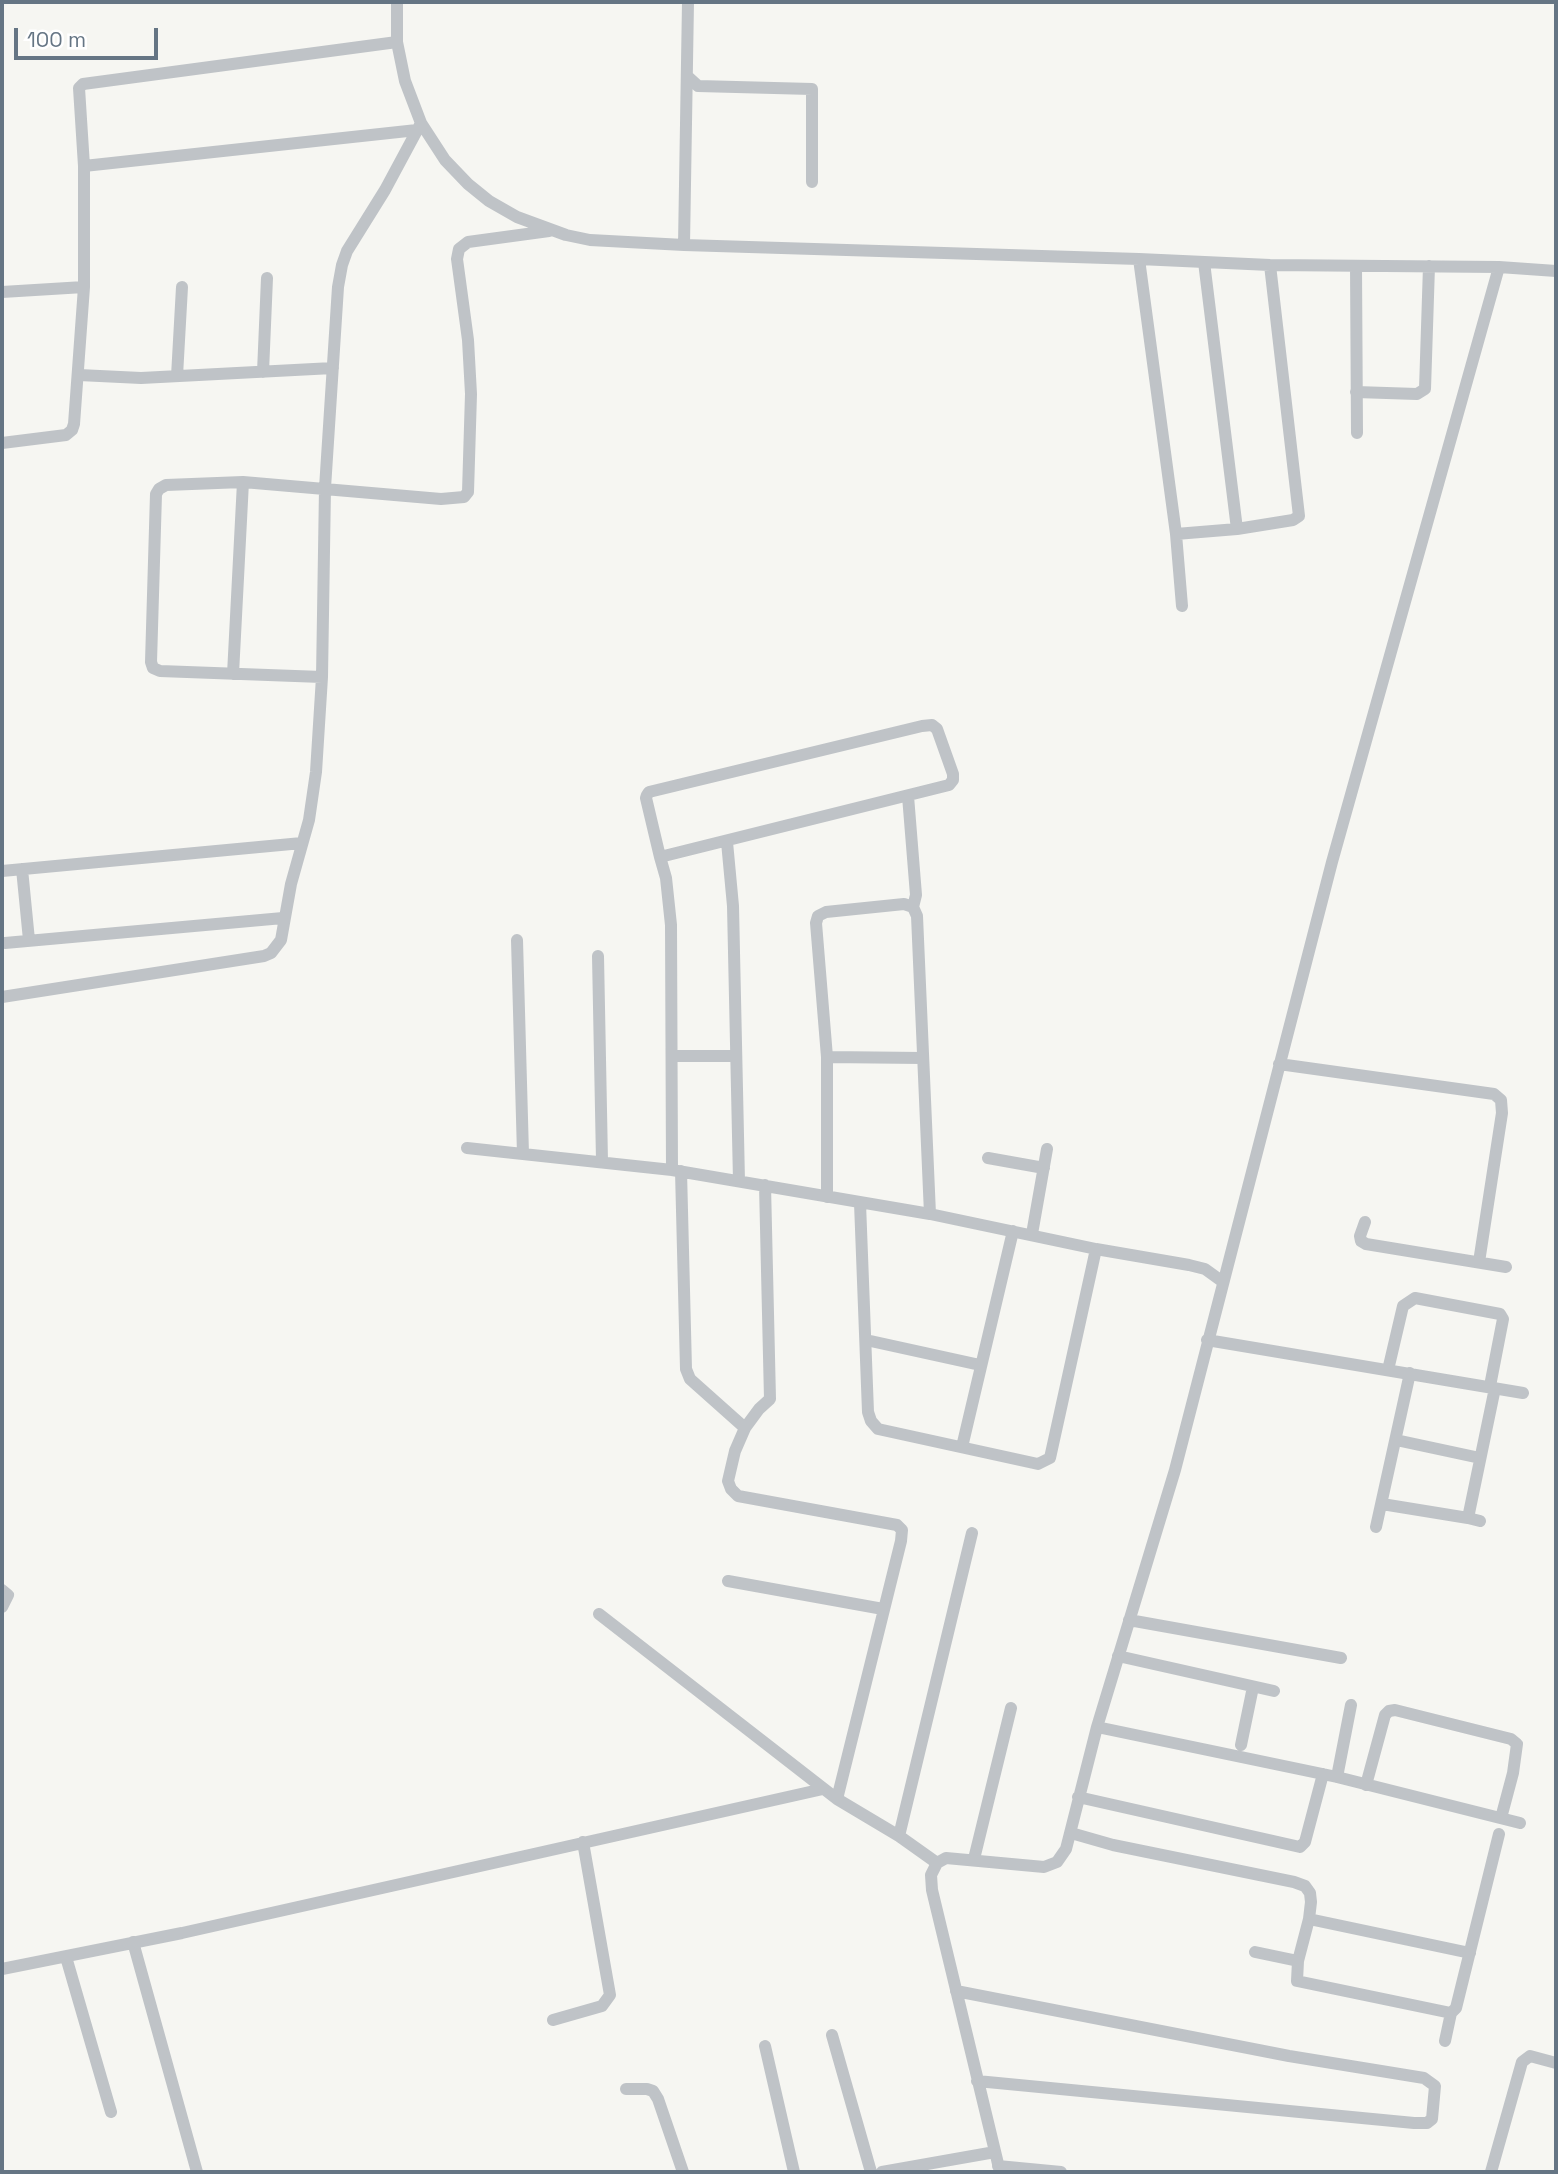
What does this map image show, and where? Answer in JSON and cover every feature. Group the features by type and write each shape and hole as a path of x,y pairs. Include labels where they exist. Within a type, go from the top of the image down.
{"street":[{"path":"397,2 397,42 405,81 419,126 468,184 489,201 549,231 590,240 684,245 1270,265 1499,267 1556,271"},
{"path":"684,245 688,2"},
{"path":"2,443 66,435 72,430 79,375 84,287 84,166 79,88 83,84 397,42"},
{"path":"687,76 698,86 812,89 812,182"},
{"path":"84,166 419,126"},
{"path":"2,997 264,956 271,953 281,940 283,918 314,798 322,677 325,488 332,368 342,265 347,251 390,181 419,126"},
{"path":"322,677 160,671 153,668 151,662 156,494 166,485 243,482 451,500 466,496 471,394 468,340 457,259 459,249 468,242 549,231"},
{"path":"1139,259 1176,534 1182,606"},
{"path":"1204,262 1237,529"},
{"path":"1176,534 1237,529 1293,520 1300,515 1270,265"},
{"path":"1356,266 1357,433"},
{"path":"1356,393 1417,394 1425,389 1429,266"},
{"path":"1061,2172 999,2169 932,1890 931,1875 937,1863 955,1857 1044,1867 1057,1862 1066,1849 1097,1727 1175,1470 1332,862 1499,267"},
{"path":"263,372 267,278"},
{"path":"2,292 84,287"},
{"path":"177,376 182,287"},
{"path":"79,375 141,378 332,368"},
{"path":"233,674 243,482"},
{"path":"660,857 950,785 953,780 949,762 937,729 933,726 922,726 649,792 646,799 670,899 672,1056 686,1369 690,1379 745,1428"},
{"path":"908,796 916,895 913,907 917,916 930,1214"},
{"path":"727,842 733,906 739,1181"},
{"path":"2,871 302,844"},
{"path":"22,869 29,940"},
{"path":"827,1197 827,1057 816,923 818,916 826,912 904,904 913,907"},
{"path":"5,943 283,918"},
{"path":"517,940 523,1154"},
{"path":"598,956 603,1161"},
{"path":"672,1056 736,1056"},
{"path":"827,1057 922,1058"},
{"path":"1279,1064 1494,1094 1500,1100 1502,1113 1479,1262"},
{"path":"467,1148 677,1171 930,1214 1197,1267 1205,1269 1223,1282"},
{"path":"1031,1234 1047,1149"},
{"path":"988,1158 1044,1168"},
{"path":"765,1185 770,1399 745,1428 735,1451 728,1481 731,1489 738,1496 883,1522 897,1525 902,1530 837,1799"},
{"path":"860,1203 868,1412 871,1421 878,1429 1038,1464 1049,1458 1096,1249"},
{"path":"1365,1222 1360,1236 1361,1241 1366,1244 1506,1267"},
{"path":"962,1447 1013,1231"},
{"path":"1382,1504 1474,1520 1480,1458 1503,1319 1493,1311 1415,1298 1403,1306 1388,1370"},
{"path":"1208,1339 1523,1393"},
{"path":"866,1340 980,1365"},
{"path":"1376,1527 1410,1373"},
{"path":"1396,1440 1480,1458"},
{"path":"899,1836 972,1533"},
{"path":"728,1581 883,1609"},
{"path":"2,1590 8,1595 2,1607"},
{"path":"599,1614 823,1789 937,1863"},
{"path":"1129,1620 1341,1658"},
{"path":"1118,1656 1274,1691"},
{"path":"1241,1745 1253,1687"},
{"path":"1337,1777 1351,1705"},
{"path":"974,1859 1011,1707"},
{"path":"1366,1785 1385,1715 1395,1710 1511,1740 1517,1744 1513,1773 1501,1818"},
{"path":"1097,1727 1337,1777 1520,1823"},
{"path":"1078,1797 1300,1847 1305,1842 1323,1774"},
{"path":"2,1969 182,1933 823,1789"},
{"path":"1071,1833 1113,1845 1305,1886 1310,1893 1309,1919 1298,1961 1297,1982 1451,2013"},
{"path":"1445,2041 1451,2013 1456,2008 1499,1834"},
{"path":"553,2020 602,2006 610,1995 583,1842"},
{"path":"1309,1919 1470,1953"},
{"path":"133,1942 197,2172"},
{"path":"1255,1952 1298,1961"},
{"path":"66,1957 111,2112"},
{"path":"957,1991 1275,2054 1424,2078 1435,2086 1432,2119 1427,2123 1414,2123 977,2081"},
{"path":"832,2035 871,2172"},
{"path":"765,2046 794,2172"},
{"path":"1491,2172 1521,2062 1530,2056 1556,2063"},
{"path":"626,2089 646,2088 653,2091 683,2172"},
{"path":"885,2171 995,2152"}]}
